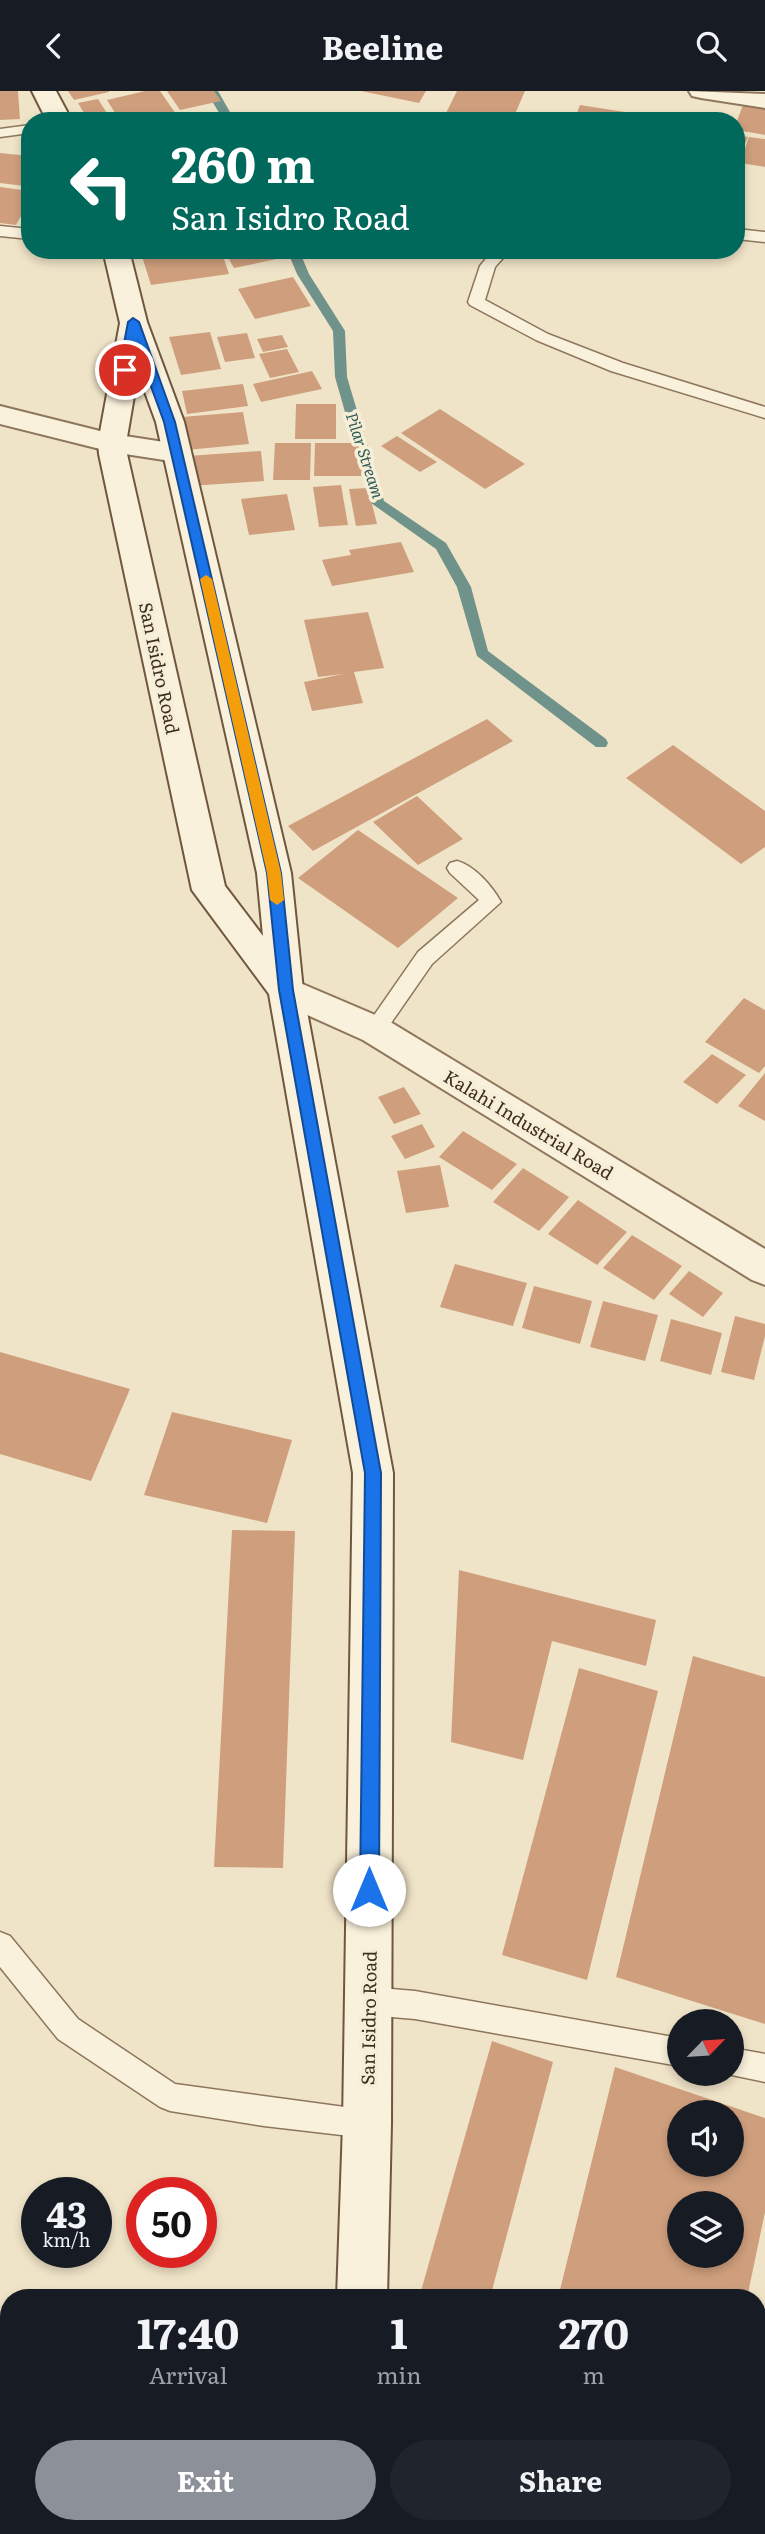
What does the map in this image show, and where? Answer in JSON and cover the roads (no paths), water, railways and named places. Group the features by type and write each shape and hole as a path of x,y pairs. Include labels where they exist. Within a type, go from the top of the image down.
{"main road":[{"path":"44,91 55,112"},
{"path":"715,92 765,101"},
{"name":"San Isidro Road","path":"118,259 133,322 170,422 274,873 286,990 373,1473 367,2124 362,2289"},
{"name":"San Isidro Road","path":"133,322 112,443 209,890 286,990"},
{"path":"0,415 112,443 177,453"},
{"name":"Kalahi Industrial Road","path":"286,990 375,1030 765,1269"}],"lane":[{"path":"0,133 21,130"},
{"path":"0,231 21,233"},
{"path":"745,234 765,237"},
{"path":"494,259 488,266 475,302 542,337 617,367 765,413"},
{"path":"375,1030 425,958 491,902 483,890 457,868"},
{"path":"0,1946 68,2029 170,2097 367,2124"},
{"path":"368,2001 415,2005 667,2050"},
{"path":"744,2064 765,2068"}],"waterway":[{"name":"Pilar Stream","path":"212,91 225,112"},
{"name":"Pilar Stream","path":"297,259 303,274 339,331 341,377 378,503 441,546 464,587 482,653 601,743"}]}
